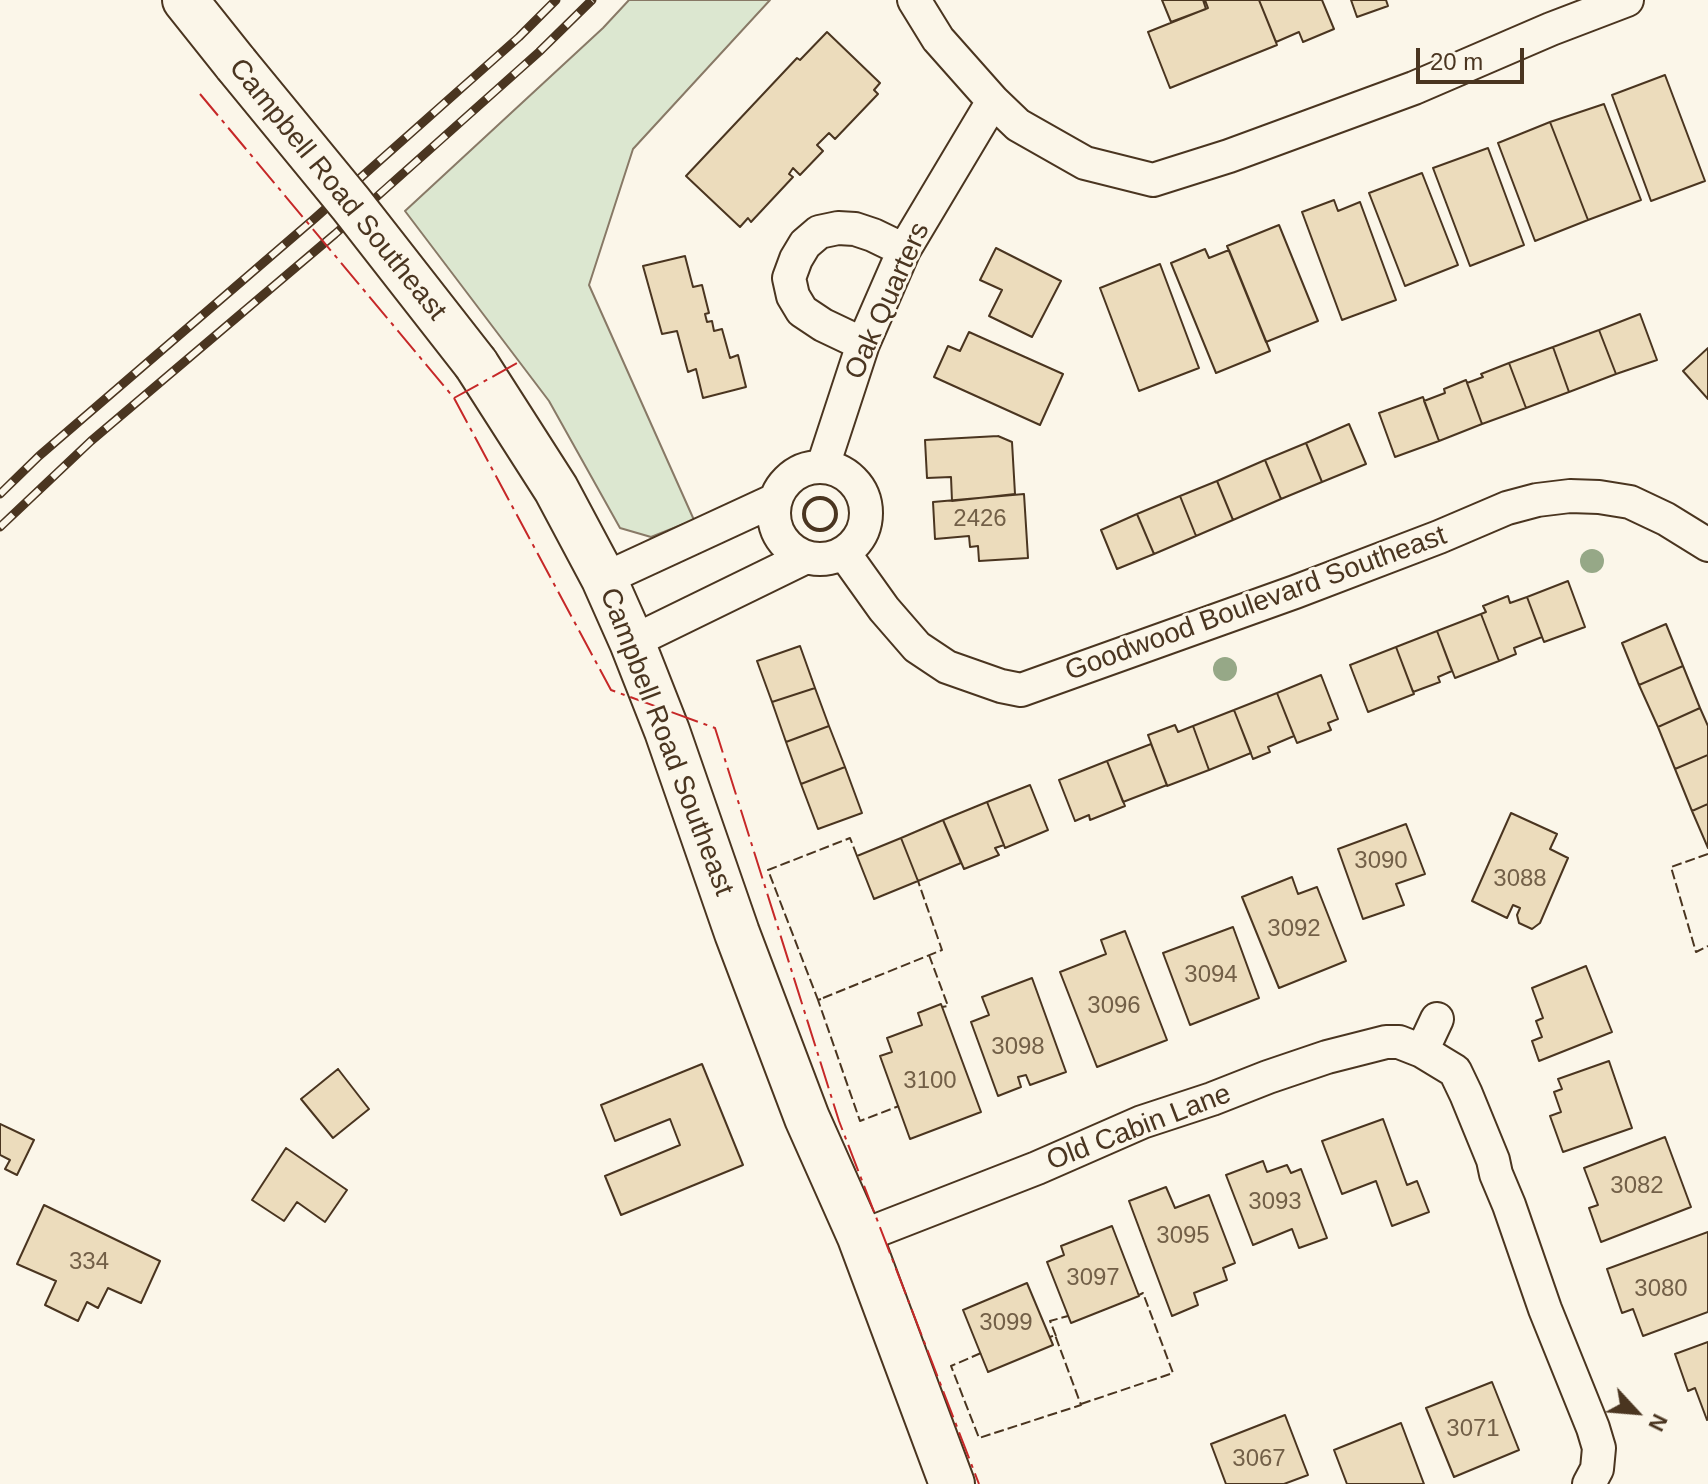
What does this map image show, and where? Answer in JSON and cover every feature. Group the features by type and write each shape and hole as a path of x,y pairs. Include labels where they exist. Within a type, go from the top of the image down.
{"street":[{"name":"Campbell Road Southeast","path":"185,0 476,364 556,489 604,579 667,731 737,933 807,1118 860,1237 952,1484"},
{"path":"914,0 938,39 1018,125 1085,163 1153,180 1229,156 1414,88 1627,0"},
{"name":"Oak Quarters","path":"823,466 863,344 904,250 993,101"},
{"path":"863,344 802,311 793,296 789,278 796,259 805,244 819,232 838,228 855,229 904,250"},
{"path":"823,466 839,470 853,480 862,494 866,510 864,526 856,541 844,553 816,559 791,549 781,540 773,513 782,485 793,474 823,466"},
{"name":"Goodwood Boulevard Southeast","path":"844,553 884,609 917,647 947,667 1021,690 1295,592 1507,508 1537,500 1570,496 1630,502 1666,519 1708,545"},
{"path":"604,579 775,500"},
{"path":"632,642 806,557"},
{"path":"1422,1051 1437,1019"},
{"name":"Old Cabin Lane","path":"860,1237 1037,1168 1142,1122 1327,1057 1386,1042 1399,1042 1422,1051 1455,1071 1493,1160 1545,1309 1593,1428 1599,1448 1595,1482"}],"green space":[{"path":"629,0 770,0 633,149 589,285 694,520 651,537 620,528 549,401 405,211 603,28"}],"building":[{"path":"1162,0 1203,0 1206,9 1171,22"},
{"path":"1205,0 1259,0 1277,45 1170,88 1148,32 1208,8"},
{"path":"1259,0 1322,0 1334,29 1303,42 1299,32 1276,42"},
{"path":"1351,0 1386,0 1388,6 1357,17"},
{"path":"827,32 880,83 874,90 878,94 835,139 829,133 817,145 823,151 800,175 793,168 789,174 793,177 751,222 748,218 740,227 686,176 797,58 800,60"},
{"path":"1665,75 1705,181 1651,201 1612,95"},
{"path":"1604,104 1641,200 1588,220 1550,122"},
{"path":"1550,122 1588,220 1535,241 1498,143"},
{"path":"1488,148 1524,245 1470,266 1433,168"},
{"path":"1422,173 1458,265 1405,286 1369,193"},
{"path":"1334,200 1338,211 1360,202 1396,300 1342,320 1302,212"},
{"path":"1279,225 1318,321 1266,342 1227,246"},
{"path":"996,248 1061,281 1032,337 989,316 1002,290 980,280"},
{"path":"1205,249 1209,258 1229,250 1270,351 1216,373 1171,263"},
{"path":"685,256 693,287 702,285 709,313 705,314 707,322 712,321 714,331 722,329 730,358 738,355 746,387 703,398 696,369 688,372 677,331 662,334 643,266"},
{"path":"1160,264 1199,368 1139,391 1100,288"},
{"path":"1640,314 1657,360 1616,374 1599,330"},
{"path":"1599,330 1616,374 1569,392 1553,347"},
{"path":"969,332 1063,374 1040,425 934,377 948,346 960,351"},
{"path":"1553,347 1569,392 1526,408 1509,363"},
{"path":"1708,348 1708,399 1683,371"},
{"path":"1509,363 1526,408 1482,424 1467,383"},
{"path":"1466,380 1482,424 1439,441 1424,401"},
{"path":"1423,397 1439,441 1395,457 1379,413"},
{"path":"1349,424 1366,464 1322,482 1306,443"},
{"path":"998,436 1012,442 1015,494 952,501 951,477 927,478 925,440"},
{"path":"1306,443 1322,482 1281,499 1265,460"},
{"path":"1265,460 1281,499 1233,520 1217,481"},
{"path":"1217,481 1233,520 1196,536 1180,496"},
{"path":"1024,494 1028,558 979,561 978,546 970,547 969,536 935,539 933,502"},
{"path":"1180,496 1196,536 1154,554 1137,514"},
{"path":"1137,514 1154,554 1117,569 1101,530"},
{"path":"1568,581 1585,627 1544,642 1527,597"},
{"path":"1508,596 1510,603 1527,597 1542,637 1514,648 1516,654 1499,661 1481,614 1486,612 1483,606"},
{"path":"1481,614 1499,661 1455,678 1437,631"},
{"path":"1666,624 1683,666 1639,685 1622,643"},
{"path":"1437,631 1452,671 1438,677 1440,682 1413,692 1396,647"},
{"path":"800,646 815,688 772,702 757,661"},
{"path":"1396,647 1414,694 1368,712 1350,665"},
{"path":"1683,666 1700,708 1658,727 1639,685"},
{"path":"1321,675 1338,719 1328,723 1331,730 1297,743 1277,693"},
{"path":"815,688 829,726 786,742 772,702"},
{"path":"1277,693 1294,736 1268,747 1270,752 1253,759 1234,710"},
{"path":"1700,708 1708,726 1708,755 1675,769 1658,727"},
{"path":"1234,710 1251,753 1209,770 1193,726"},
{"path":"1175,725 1178,732 1193,726 1209,770 1167,786 1148,735"},
{"path":"829,726 845,767 801,784 786,742"},
{"path":"1151,744 1167,785 1123,802 1107,761"},
{"path":"1708,755 1708,804 1692,811 1675,769"},
{"path":"1107,761 1125,806 1090,820 1089,815 1075,821 1059,780"},
{"path":"845,767 862,813 818,829 801,784"},
{"path":"1030,785 1048,830 1005,848 987,802"},
{"path":"987,802 1004,845 995,848 999,855 964,869 943,820"},
{"path":"1708,804 1708,848 1692,811"},
{"path":"1511,813 1557,834 1550,849 1568,858 1540,923 1532,929 1519,923 1517,915 1520,908 1513,905 1507,918 1472,901"},
{"path":"943,820 961,863 918,881 901,838"},
{"path":"1406,824 1425,874 1396,884 1404,905 1363,919 1338,849"},
{"path":"901,838 918,881 874,899 857,856"},
{"path":"1292,877 1298,894 1317,887 1346,961 1279,988 1242,897"},
{"path":"1233,927 1259,998 1190,1025 1163,953"},
{"path":"1125,931 1167,1040 1097,1067 1060,972 1106,954 1101,940"},
{"path":"1586,966 1612,1032 1539,1061 1532,1041 1542,1037 1536,1021 1543,1018 1532,988"},
{"path":"1032,978 1066,1072 1030,1085 1026,1075 1018,1077 1021,1087 998,1096 971,1022 989,1015 982,997"},
{"path":"941,1004 981,1112 910,1139 880,1056 892,1052 887,1038 922,1025 918,1013"},
{"path":"1609,1061 1632,1128 1563,1152 1550,1116 1561,1112 1554,1092 1562,1089 1558,1079"},
{"path":"702,1064 743,1165 621,1215 605,1176 680,1145 670,1119 615,1141 601,1105"},
{"path":"338,1069 369,1109 333,1138 301,1099"},
{"path":"1383,1119 1407,1185 1417,1181 1429,1212 1392,1226 1376,1181 1342,1194 1322,1141"},
{"path":"0,1124 34,1140 17,1175 5,1169 10,1160 0,1155"},
{"path":"1665,1137 1691,1207 1601,1242 1589,1208 1598,1205 1584,1168"},
{"path":"286,1148 347,1190 325,1222 297,1202 284,1221 252,1200"},
{"path":"1263,1161 1267,1172 1287,1165 1291,1173 1301,1169 1327,1238 1299,1248 1292,1229 1253,1245 1226,1175"},
{"path":"1166,1187 1175,1208 1209,1195 1235,1263 1223,1268 1227,1280 1194,1293 1198,1305 1172,1316 1129,1201"},
{"path":"44,1205 160,1261 141,1303 108,1288 98,1308 87,1302 78,1321 45,1305 56,1281 17,1264"},
{"path":"1112,1226 1139,1296 1071,1323 1047,1262 1064,1255 1061,1246"},
{"path":"1708,1232 1708,1312 1643,1336 1633,1309 1622,1313 1607,1269"},
{"path":"1027,1283 1053,1345 988,1372 963,1310"},
{"path":"1708,1342 1707,1420 1695,1388 1688,1391 1675,1354"},
{"path":"1492,1382 1519,1450 1454,1477 1426,1408"},
{"path":"1285,1415 1308,1475 1284,1484 1226,1484 1211,1444"},
{"path":"1401,1423 1424,1484 1347,1484 1334,1450"}],"railway":[{"path":"0,494 39,456 519,37 556,0"},
{"path":"0,527 91,441 335,234 539,52 592,0"}],"fence":[{"path":"857,856 850,838 768,870 818,1000 942,950 918,881"},
{"path":"1708,854 1671,867 1696,952 1708,946"},
{"path":"929,955 948,1006 942,1007"},
{"path":"821,999 818,1000 860,1121 899,1106"},
{"path":"1081,1404 1173,1373 1143,1293 1139,1295"},
{"path":"1056,1336 1050,1321 1068,1316"},
{"path":"981,1353 951,1366 979,1438 1081,1405 1055,1335 1050,1337"}],"wall":[{"path":"820,498 831,503 836,514 831,525 820,530 809,525 804,514 809,503 820,498"}],"power":[{"path":"200,94 454,398 519,362"},
{"path":"454,398 611,690 715,728 839,1121 979,1484"}]}
